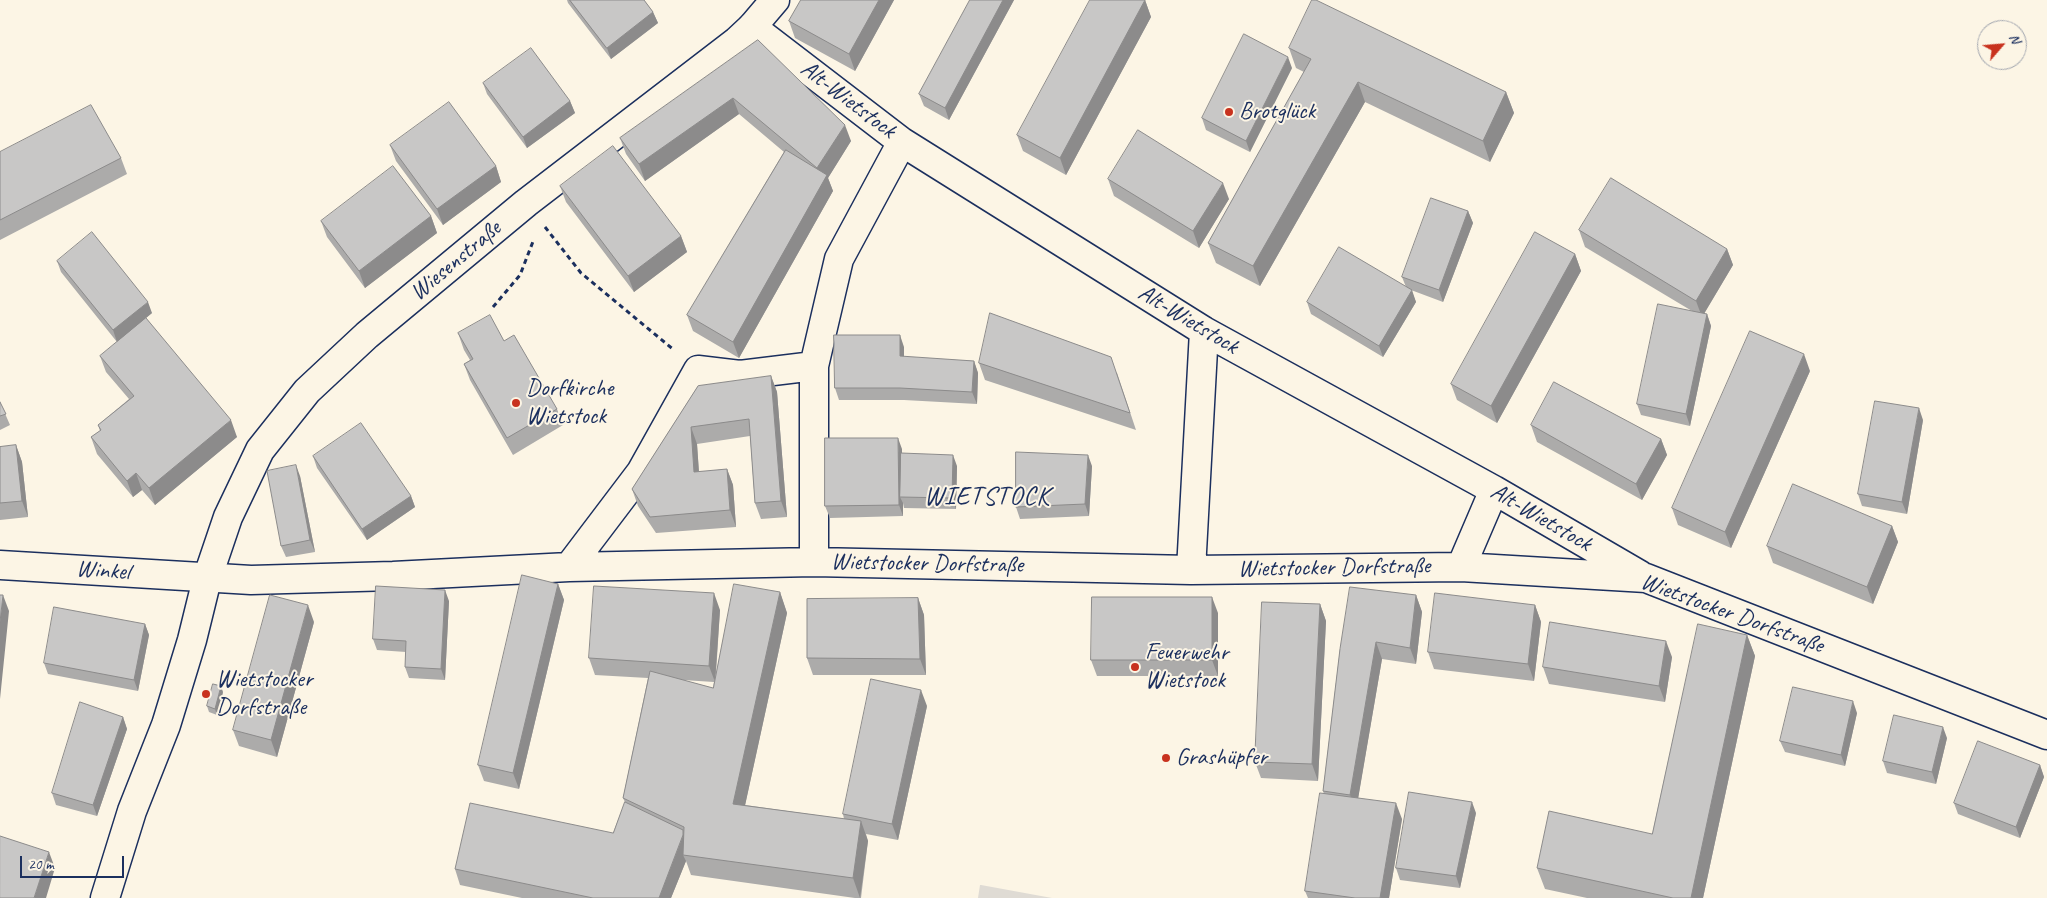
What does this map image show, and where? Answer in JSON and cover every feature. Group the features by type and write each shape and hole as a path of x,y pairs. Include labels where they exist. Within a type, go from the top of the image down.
{"street":[{"name":"Wiesenstraße","path":"105,898 132,811 166,725 192,640 207,578 228,517 260,450 307,391 367,335 534,212 752,27 775,0"},
{"name":"Alt-Wietstock","path":"752,27 902,142 1204,331 1494,490 1646,578"},
{"name":"Wietstocker Dorfstraße","path":"814,562 814,366 839,259 902,142"},
{"path":"1191,570 1204,331"},
{"path":"569,567 641,472 698,370 740,375 814,366"},
{"path":"1462,567 1494,490"},
{"name":"Wietstocker Dorfstraße","path":"207,578 251,580 393,576 569,567 814,562 1191,570 1462,567 1646,578 2047,735"},
{"name":"Winkel","path":"0,565 207,578"}],"path":[{"path":"493,307 520,275 534,212"},
{"path":"534,212 581,273 698,370"}],"shaded area":[{"path":"981,885 1052,898 978,898"}],"building":[{"path":"570,0 644,0 653,12 607,48"},
{"path":"801,0 879,0 849,54 789,21"},
{"path":"970,0 1003,0 945,108 919,94"},
{"path":"1090,0 1145,0 1060,158 1017,135"},
{"path":"1312,0 1316,0 1506,92 1483,141 1358,82 1253,266 1208,243 1311,59 1289,48"},
{"path":"1244,34 1288,57 1246,141 1202,118"},
{"path":"758,40 845,125 817,168 733,98 639,164 620,138"},
{"path":"531,48 570,101 523,137 483,83"},
{"path":"449,102 496,166 437,209 390,145"},
{"path":"91,105 121,158 0,220 0,152"},
{"path":"1138,130 1223,183 1193,231 1108,179"},
{"path":"613,146 681,236 628,276 560,186"},
{"path":"786,150 827,175 733,342 687,315"},
{"path":"393,166 431,216 359,271 321,221"},
{"path":"1611,178 1727,249 1696,301 1579,230"},
{"path":"1431,198 1468,211 1439,290 1402,277"},
{"path":"92,232 148,302 113,330 57,261"},
{"path":"1535,232 1575,254 1491,406 1451,384"},
{"path":"1339,247 1412,290 1379,346 1307,302"},
{"path":"1658,304 1707,314 1686,414 1637,404"},
{"path":"990,313 1111,357 1130,413 979,363"},
{"name":"Dorfkirche Wietstock","path":"490,315 504,341 514,335 557,409 507,438 464,364 473,359 458,333"},
{"path":"146,318 231,420 149,488 136,473 127,481 91,437 101,430 98,425 134,396 100,356"},
{"path":"1750,331 1804,354 1725,532 1672,508"},
{"path":"834,335 900,335 900,356 974,361 972,392 900,388 835,388"},
{"path":"771,376 781,501 755,503 749,419 691,427 694,472 727,469 730,510 650,517 632,489 698,386"},
{"path":"1554,382 1661,439 1636,484 1531,425"},
{"path":"1875,401 1919,408 1902,502 1858,494"},
{"path":"0,402 6,414 0,416"},
{"path":"361,423 411,496 362,529 313,456"},
{"path":"825,438 898,438 899,505 825,506"},
{"path":"16,445 22,501 0,503 0,447"},
{"path":"1016,452 1088,455 1085,504 1016,507"},
{"path":"901,453 953,455 952,498 900,497"},
{"path":"296,465 310,540 281,546 267,471"},
{"path":"1793,484 1892,526 1867,587 1767,546"},
{"path":"522,575 558,584 513,773 478,765"},
{"path":"734,584 780,592 733,804 861,821 853,878 683,855 684,827 623,798 650,671 713,688"},
{"path":"376,586 445,590 441,669 405,667 406,641 373,639"},
{"path":"594,586 714,593 709,666 589,658"},
{"path":"1350,587 1416,595 1410,648 1376,642 1350,795 1323,791 1340,649"},
{"path":"1435,593 1535,605 1528,664 1428,652"},
{"path":"0,595 3,595 0,622"},
{"path":"270,595 308,605 271,740 233,730"},
{"path":"1092,597 1212,597 1212,660 1091,660"},
{"path":"918,598 920,659 807,658 807,599"},
{"path":"1262,602 1320,604 1312,764 1255,762"},
{"path":"54,607 145,624 134,680 44,663"},
{"path":"1550,622 1666,641 1659,686 1543,667"},
{"path":"1698,624 1747,635 1691,898 1673,898 1537,868 1549,811 1652,834"},
{"path":"871,679 921,690 892,824 843,814"},
{"path":"213,684 221,686 215,709 207,706"},
{"path":"1793,687 1853,701 1841,755 1780,741"},
{"path":"80,702 123,717 93,805 52,793"},
{"path":"1894,715 1943,727 1932,772 1883,761"},
{"path":"1978,741 2040,765 2016,827 1954,803"},
{"path":"1409,792 1472,802 1456,876 1396,868"},
{"path":"1320,793 1396,803 1380,898 1355,898 1305,891"},
{"path":"625,802 683,830 683,835 659,898 593,898 455,869 470,803 613,833"},
{"path":"0,836 49,852 34,898 0,898"}],"place":[{"name":"Brotglück","path":"1229,112"},
{"name":"Dorfkirche Wietstock","path":"516,403"},
{"name":"Feuerwehr Wietstock","path":"1135,667"},
{"name":"Wietstocker Dorfstraße","path":"206,694"},
{"name":"Grashüpfer","path":"1166,758"}],"district":[{"name":"WIETSTOCK","path":"987,497"}]}
